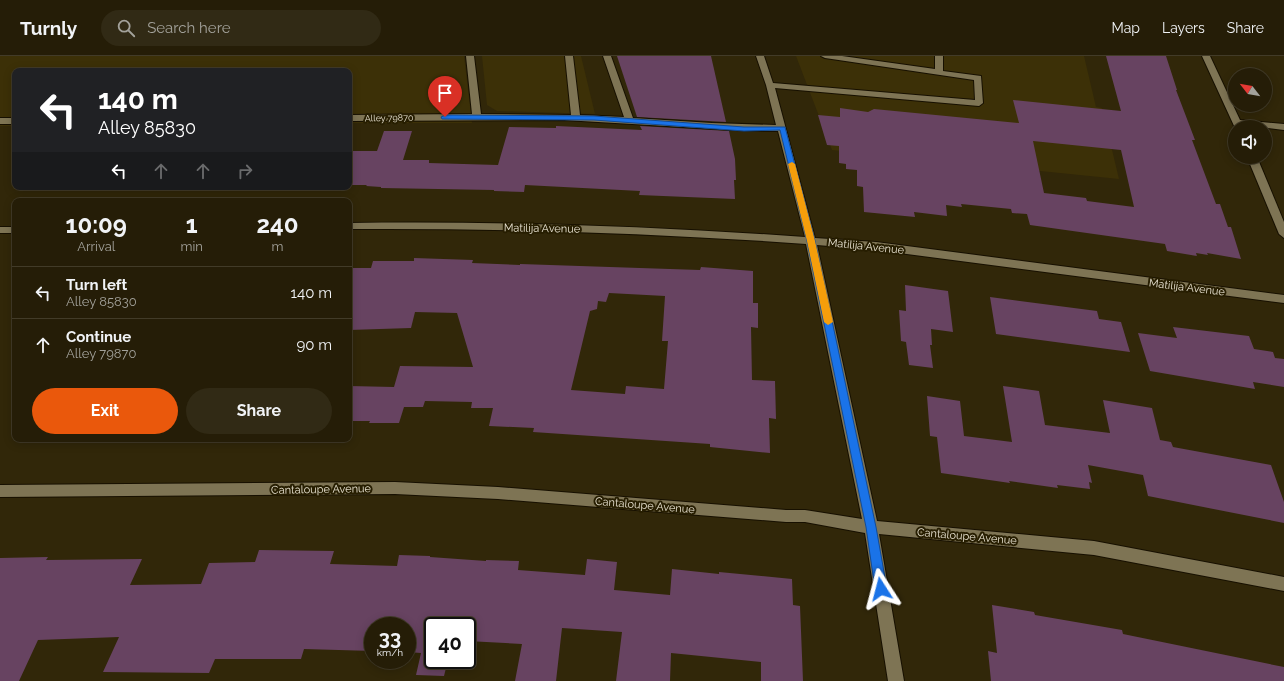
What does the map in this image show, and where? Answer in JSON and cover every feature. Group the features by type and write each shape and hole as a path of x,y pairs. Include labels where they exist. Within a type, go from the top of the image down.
{"street":[{"path":"470,56 477,117"},
{"path":"569,56 576,118"},
{"path":"607,56 630,121"},
{"path":"760,56 782,128 811,241 871,527 896,681"},
{"path":"770,85 979,103 978,78 825,56"},
{"path":"938,56 939,72"},
{"path":"1206,56 1236,120"},
{"name":"Alley 79870","path":"352,118 576,118 744,129 782,128"},
{"path":"0,122 12,121"},
{"path":"1272,126 1284,127"},
{"path":"1255,164 1284,234"},
{"name":"Matilija Avenue","path":"352,226 571,228 876,246 1284,299"},
{"path":"0,230 12,230"},
{"name":"Cantaloupe Avenue","path":"0,491 395,488 498,493 786,516 805,516 871,527 1094,548 1284,584"}],"shaded area":[{"path":"0,56 464,56 472,123 352,123 352,68 12,68 12,126 0,126"},
{"path":"482,56 581,56 595,114 497,111 487,105"},
{"path":"796,56 1084,56 1096,107 1102,108 1119,179 832,150"}],"building":[{"path":"617,56 711,56 726,122 637,117"},
{"path":"1106,56 1166,56 1176,90 1195,140 1192,140 1216,204 1220,204 1228,227 1231,227 1241,259 1207,253 1208,255 1196,253 1197,256 1167,251 1165,244 1030,225 1027,214 1012,213 1011,209 961,204 962,207 946,205 947,216 914,212 915,217 864,212 863,187 857,186 857,170 846,169 846,164 839,163 839,146 827,145 818,115 840,117 840,108 868,112 874,109 1019,123 1013,100 1121,111","holes":["1033,141 1121,150 1134,207 1087,201 1086,198 1044,193"]},
{"path":"556,126 642,130 640,126 729,131 735,159 735,199 639,195 640,191 525,185 524,192 381,188 366,186 367,185 352,185 352,151 377,151 384,131 412,131 403,160 429,160 429,163 498,165 509,127 556,128"},
{"path":"414,258 473,260 472,263 520,265 700,270 701,267 753,271 753,303 758,303 758,328 751,327 752,380 775,381 776,419 769,418 770,453 710,447 710,444 533,432 534,428 489,426 493,408 471,408 472,402 425,401 423,407 404,407 399,423 369,423 370,421 352,421 352,386 394,387 400,366 473,367 457,313 415,312 411,328 352,330 352,268 371,268 373,261 414,261","holes":["609,293 665,296 662,341 668,341 664,389 626,386 625,394 571,390 590,311 597,309 598,301 606,302"]},
{"path":"905,285 948,291 953,332 931,329 932,345 930,345 933,368 909,365 906,342 901,341 899,310 906,311"},
{"path":"990,297 1097,311 1099,319 1121,322 1130,352 996,334"},
{"path":"1173,327 1249,336 1254,349 1273,352 1275,358 1284,359 1284,387 1253,382 1255,389 1150,371 1138,333 1177,338"},
{"path":"1003,386 1039,391 1045,425 1110,433 1103,400 1152,408 1160,440 1171,442 1173,447 1271,465 1284,502 1284,523 1148,496 1143,475 1088,465 1092,483 1089,482 1090,489 1057,485 1058,488 1009,481 1010,483 941,473 937,437 930,436 927,396 960,401 964,436 1012,442"},
{"path":"259,550 334,551 330,564 397,566 399,555 430,556 486,561 519,561 518,570 585,575 587,559 617,562 614,590 670,595 672,569 792,579 793,605 800,606 803,681 761,681 761,662 671,653 670,681 616,681 622,632 562,628 556,681 515,681 522,644 476,641 476,617 424,617 424,669 446,669 444,676 416,675 421,653 416,653 416,617 364,617 364,651 304,649 301,659 215,659 209,673 103,672 119,637 38,640 19,681 0,681 0,558 48,557 46,560 142,559 130,585 201,584 209,563 255,562"},
{"path":"992,605 1034,612 1035,615 1122,630 1123,634 1284,667 1284,681 991,681 988,651 997,653"}],"slow traffic":[{"path":"792,164 811,241 828,322"}],"route":[{"path":"445,117 594,118 744,129 782,128 811,241 871,527 881,589"}]}
